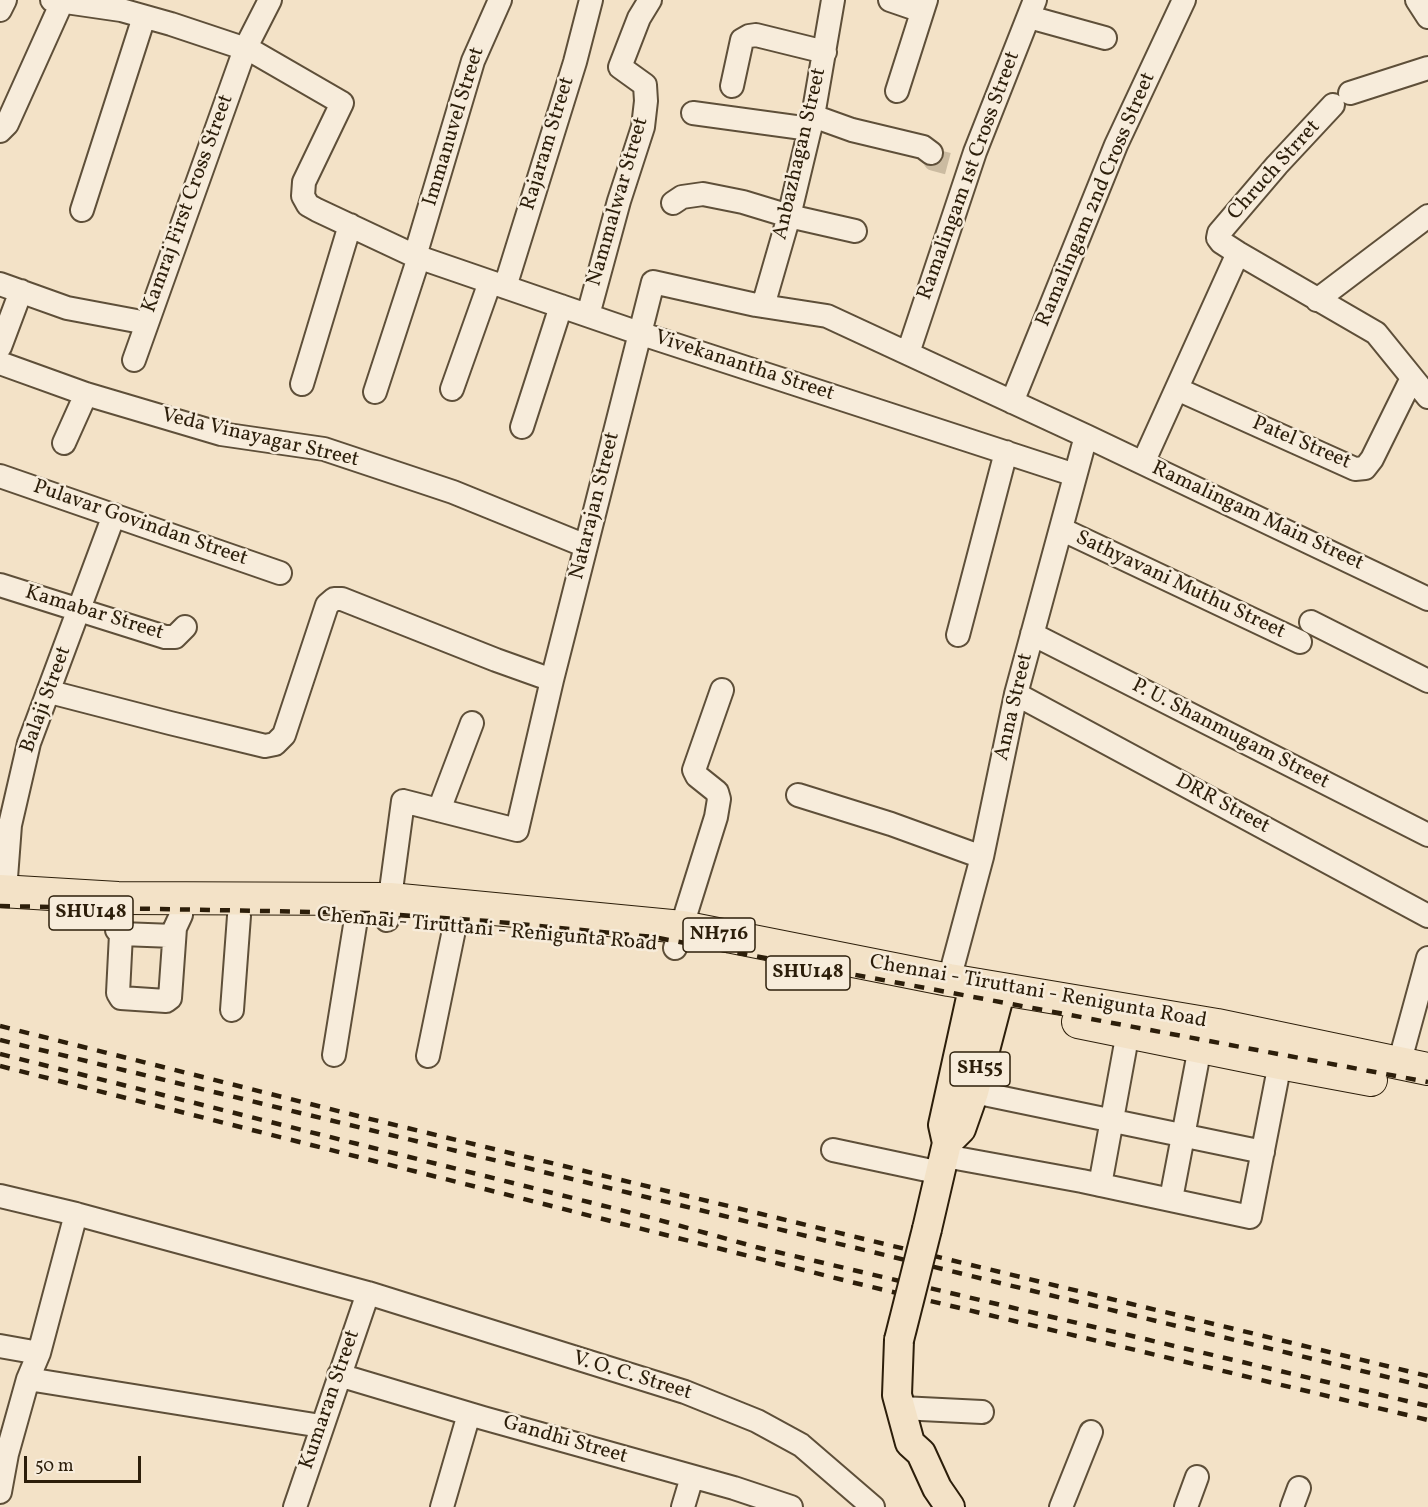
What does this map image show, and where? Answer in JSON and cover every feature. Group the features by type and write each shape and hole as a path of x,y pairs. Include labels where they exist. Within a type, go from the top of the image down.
{"highway":[{"name":"Chennai - Tiruttani - Renigunta Road","path":"2,898 178,926 239,916 356,919 388,910 455,925 649,943 679,937"},
{"name":"Chennai - Tiruttani - Renigunta Road","path":"119,915 388,910 679,937 978,993 1147,1028 1200,1047 1428,1090"},
{"name":"Chennai - Tiruttani - Renigunta Road","path":"1147,1028 1217,1025 1414,1067"}],"main road":[{"name":"SH55","path":"944,1157 961,1129 974,1092 978,993"},
{"name":"SH55","path":"944,1157 943,1125 978,993"},
{"path":"944,1157 899,1340 897,1395 910,1443 921,1453 937,1488 950,1507"},
{"path":"910,1443 905,1457 930,1507"}],"street":[{"path":"0,10 5,0"},
{"name":"Kamraj First Cross Street","path":"134,360 245,49 270,0"},
{"name":"Rajaram Street","path":"452,389 497,284 575,62 591,0"},
{"name":"Nammalwar Street","path":"588,315 619,201 643,127 645,85 620,67 639,18 650,0"},
{"name":"Anbazhagan Street","path":"763,306 789,216 811,123 833,0"},
{"path":"890,0 924,5 897,91"},
{"name":"Ramalingam 2nd Cross Street","path":"1012,402 1116,146 1184,0"},
{"path":"1417,0 1428,17"},
{"path":"0,131 7,124 57,1 121,10 245,49"},
{"name":"Immanuvel Street","path":"375,392 417,257 473,61 494,2"},
{"path":"1032,8 1106,38"},
{"name":"Ramalingam 1st Cross Street","path":"908,354 965,168 1032,8"},
{"path":"82,210 144,17"},
{"path":"732,86 742,40 749,36 756,35 825,52"},
{"name":"Vivekanantha Street","path":"245,49 342,103 304,182 303,196 308,205 417,257 639,333 1075,475"},
{"name":"Chruch Strret","path":"1238,254 1221,242 1218,238 1219,233 1277,165 1342,99 1428,68"},
{"path":"693,113 811,123 917,145 931,153"},
{"path":"673,203 682,197 703,194 855,231"},
{"path":"1317,300 1428,216"},
{"path":"302,384 350,225"},
{"path":"1143,463 1238,254 1376,333 1422,386"},
{"path":"639,333 653,282 763,306 827,316 1086,436"},
{"path":"0,347 10,288 67,308 147,323"},
{"path":"522,427 561,306"},
{"name":"Natarajan Street","path":"440,810 518,830 552,680 639,333"},
{"name":"Veda Vinayagar Street","path":"0,363 86,394 221,434 324,449 453,492 586,546"},
{"name":"Patel Street","path":"1177,389 1355,469 1365,468 1422,386"},
{"path":"64,443 86,394"},
{"name":"Ramalingam Main Street","path":"1086,436 1428,599"},
{"name":"Anna Street","path":"978,993 982,857 1016,694 1086,436"},
{"path":"958,635 1006,452"},
{"name":"Pulavar Govindan Street","path":"0,476 280,573"},
{"name":"Balaji Street","path":"2,898 10,825 30,743 114,515"},
{"name":"Sathyavani Muthu Street","path":"1060,529 1300,642"},
{"name":"Kamabar Street","path":"0,585 165,638 175,637 185,627"},
{"path":"50,692 265,746 276,744 284,735 327,605 334,598 342,599 552,680"},
{"path":"1311,622 1428,681"},
{"name":"P. U. Shanmugam Street","path":"1032,634 1428,834"},
{"path":"679,937 719,799 717,792 697,776 694,770 722,690"},
{"name":"DRR Street","path":"1016,694 1428,916"},
{"path":"388,910 403,801 440,810 472,723"},
{"path":"798,795 891,824 982,857"},
{"path":"119,915 118,993 121,998 166,1001 170,998 178,926"},
{"path":"232,1010 239,916"},
{"path":"333,1055 356,919"},
{"path":"428,1056 455,925"},
{"path":"1414,1067 1428,958"},
{"path":"1100,1185 1111,1121 1147,1028"},
{"path":"1171,1199 1200,1047"},
{"path":"833,1150 944,1157 1100,1185 1250,1217 1280,1063"},
{"path":"974,1092 1263,1152"},
{"name":"V. O. C. Street","path":"0,1196 76,1214 368,1293 685,1392 757,1421 801,1445 873,1507"},
{"path":"0,1492 4,1454 39,1353 76,1214"},
{"name":"Kumaran Street","path":"295,1507 368,1293"},
{"path":"0,1346 39,1353"},
{"name":"Gandhi Street","path":"339,1375 692,1476 730,1497 791,1507"},
{"path":"28,1380 321,1426"},
{"path":"901,1408 982,1412"},
{"path":"442,1507 469,1414"},
{"path":"1061,1507 1091,1432"},
{"path":"683,1507 692,1476"},
{"path":"1186,1507 1197,1477"}],"tunnel":[{"path":"931,153 934,160 960,167"}],"railway":[{"path":"0,906 369,913 488,921 653,937 1428,1082"},
{"path":"0,1026 358,1116 1428,1376"},
{"path":"0,1040 1428,1387"},
{"path":"0,1054 652,1218 756,1247 1428,1406"},
{"path":"0,1066 851,1282 1428,1420"}]}
